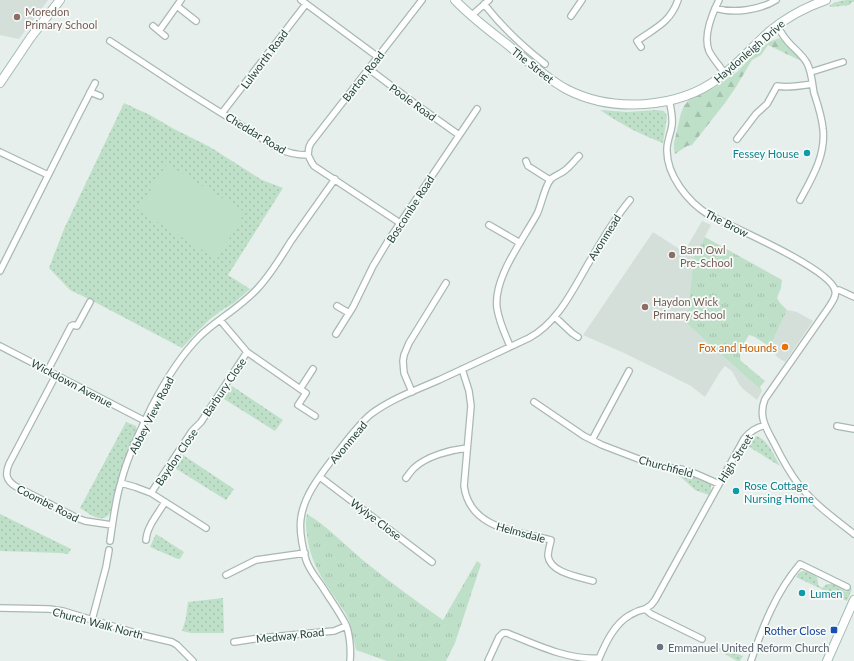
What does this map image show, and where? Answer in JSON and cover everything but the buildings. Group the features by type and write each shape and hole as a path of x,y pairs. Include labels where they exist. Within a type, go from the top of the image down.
{"street":[{"path":"0,83 31,37 60,0"},
{"path":"158,31 181,0"},
{"path":"301,0 378,57"},
{"name":"Barton Road","path":"308,155 309,147 422,0"},
{"name":"The Street","path":"455,0 471,16 544,74 565,88 577,94 602,102 624,104"},
{"path":"570,16 582,0"},
{"path":"641,47 637,41 657,28 668,18 678,0"},
{"path":"719,0 708,28 708,46 710,52 725,74"},
{"path":"715,8 725,11 737,11 767,5 776,0"},
{"name":"Haydonleigh Drive","path":"624,104 643,104 669,100 704,88 736,65 777,25 797,12 826,0"},
{"path":"471,16 487,2 499,22 515,39 545,64"},
{"name":"Lulworth Road","path":"222,113 306,4"},
{"path":"177,6 196,21"},
{"path":"777,25 783,36 805,60 811,72 812,84 821,114 823,128 823,150 819,162 800,200"},
{"path":"153,26 165,36"},
{"name":"Cheddar Road","path":"110,40 165,78 282,151 293,154 308,155"},
{"path":"811,72 843,62"},
{"name":"Poole Road","path":"369,69 459,135"},
{"path":"0,271 95,83"},
{"path":"737,139 756,114 767,104 777,86 792,87 812,84"},
{"path":"90,92 100,96"},
{"name":"The Brow","path":"669,100 673,119 667,145 668,158 679,186 686,196 698,208 709,215 805,263 825,278 835,290"},
{"name":"Boscombe Road","path":"336,334 349,313 378,258 477,109"},
{"path":"0,152 48,176"},
{"path":"308,155 314,166 400,223"},
{"path":"510,346 498,314 496,296 499,284 539,210 550,180 571,166 579,156"},
{"path":"526,161 528,166 550,180"},
{"name":"Abbey View Road","path":"110,541 116,502 129,459 159,393 177,363 208,328 240,305 259,286 335,179"},
{"name":"Avonmead","path":"350,661 351,656 346,626 306,561 304,553 301,518 309,495 346,441 364,420 372,414 412,392 537,334 555,317 610,227 630,200"},
{"path":"489,225 520,243"},
{"path":"412,392 404,373 404,355 409,343 446,283"},
{"path":"854,297 840,290 835,290 833,301 765,399 762,413 764,424 778,452 800,486 818,505 854,534"},
{"path":"48,370 71,326 77,326 90,302"},
{"path":"337,306 349,313"},
{"path":"555,317 578,337"},
{"name":"Barbury Close","path":"220,320 247,352 300,389"},
{"name":"Wickdown Avenue","path":"0,346 145,421"},
{"name":"Barbury Close","path":"201,422 247,352"},
{"path":"313,369 300,389 306,393 298,405 315,416"},
{"name":"Helmsdale","path":"462,369 469,391 471,406 464,486 467,499 475,511 489,522 499,527 551,540 548,554 553,567 570,575 593,581"},
{"path":"592,440 629,371"},
{"name":"Coombe Road","path":"56,375 9,464 7,478 15,486 71,515 85,521 112,525"},
{"name":"Churchfield","path":"534,402 592,440 649,463 687,471 719,484"},
{"name":"Baydon Close","path":"152,493 192,431 201,422"},
{"name":"High Street","path":"645,609 655,600 748,434 764,424"},
{"path":"837,426 854,429"},
{"path":"406,478 415,467 428,459 447,452 467,448"},
{"name":"Wylye Close","path":"320,477 432,562"},
{"name":"Baydon Close","path":"121,483 152,493 206,528"},
{"path":"146,540 148,528 166,502"},
{"path":"92,620 109,550"},
{"path":"226,575 256,560 304,553"},
{"path":"751,661 766,620 775,602 786,583 800,564 847,587"},
{"path":"827,661 854,600"},
{"name":"Church Walk North","path":"0,608 49,609 63,611 142,635 172,642 193,661"},
{"path":"488,661 499,637 503,633 507,633 562,656 599,659 610,637 620,622 631,614 645,609 651,614 702,639"},
{"name":"Medway Road","path":"234,642 260,638 312,634 346,626"}],"shaded area":[{"name":"Moredon Primary School","path":"0,0 48,0 19,39 0,35"},
{"name":"Haydon Wick Primary School","path":"702,221 711,225 698,250 687,324 762,391 757,400 743,389 732,371 725,366 705,397 691,386 624,353 583,335 653,232 684,252"},
{"path":"787,310 797,312 813,321 785,362 777,357 770,347"}],"green space":[{"path":"846,0 854,0 854,2 850,5 829,6 835,3"},
{"path":"779,38 801,59 799,60 768,45 761,55 752,60 725,103 692,145 687,146 675,154 674,143 681,113 689,100 714,88 737,72 759,49 769,42"},
{"path":"124,103 210,147 262,180 283,188 228,275 250,289 234,303 209,320 182,348 70,290 49,268 64,229"},
{"path":"600,110 627,112 656,110 664,111 667,116 663,143 630,128"},
{"path":"167,164 245,212 217,259 138,210"},
{"path":"705,237 782,280 777,298 787,310 770,347 755,337 749,335 740,354 741,361 765,381 760,387 762,391 687,324 694,257"},
{"path":"232,386 283,420 275,431 224,399"},
{"path":"126,422 136,426 136,434 126,455 110,513 103,518 96,517 80,508"},
{"path":"757,436 768,445 780,466 746,445 750,439"},
{"path":"183,455 234,489 226,500 175,468"},
{"path":"675,472 685,472 707,481 711,485 709,495 695,490"},
{"path":"0,514 71,549 68,554 0,551"},
{"path":"307,514 329,530 364,561 443,620 477,561 481,564 455,643 446,661 387,661 356,650 346,614 322,577 312,558 306,530"},
{"path":"156,534 184,552 180,559 150,547"},
{"path":"803,571 814,574 818,585 822,588 827,584 831,584 832,582 842,586 844,591 847,592 849,587 852,589 847,601 796,577"},
{"path":"223,598 224,633 191,633 182,631 186,618 188,602"},
{"path":"719,648 743,656 740,661 737,661 718,650"}],"place":[{"name":"Moredon Primary School","path":"17,17"},
{"name":"Fessey House","path":"807,153"},
{"name":"Barn Owl Pre-School","path":"672,255"},
{"name":"Haydon Wick Primary School","path":"645,307"},
{"name":"Fox and Hounds","path":"785,347"},
{"name":"Rose Cottage Nursing Home","path":"736,491"},
{"name":"Lumen","path":"802,593"},
{"name":"Rother Close","path":"834,630"},
{"name":"Emmanuel United Reform Church","path":"660,647"}]}
